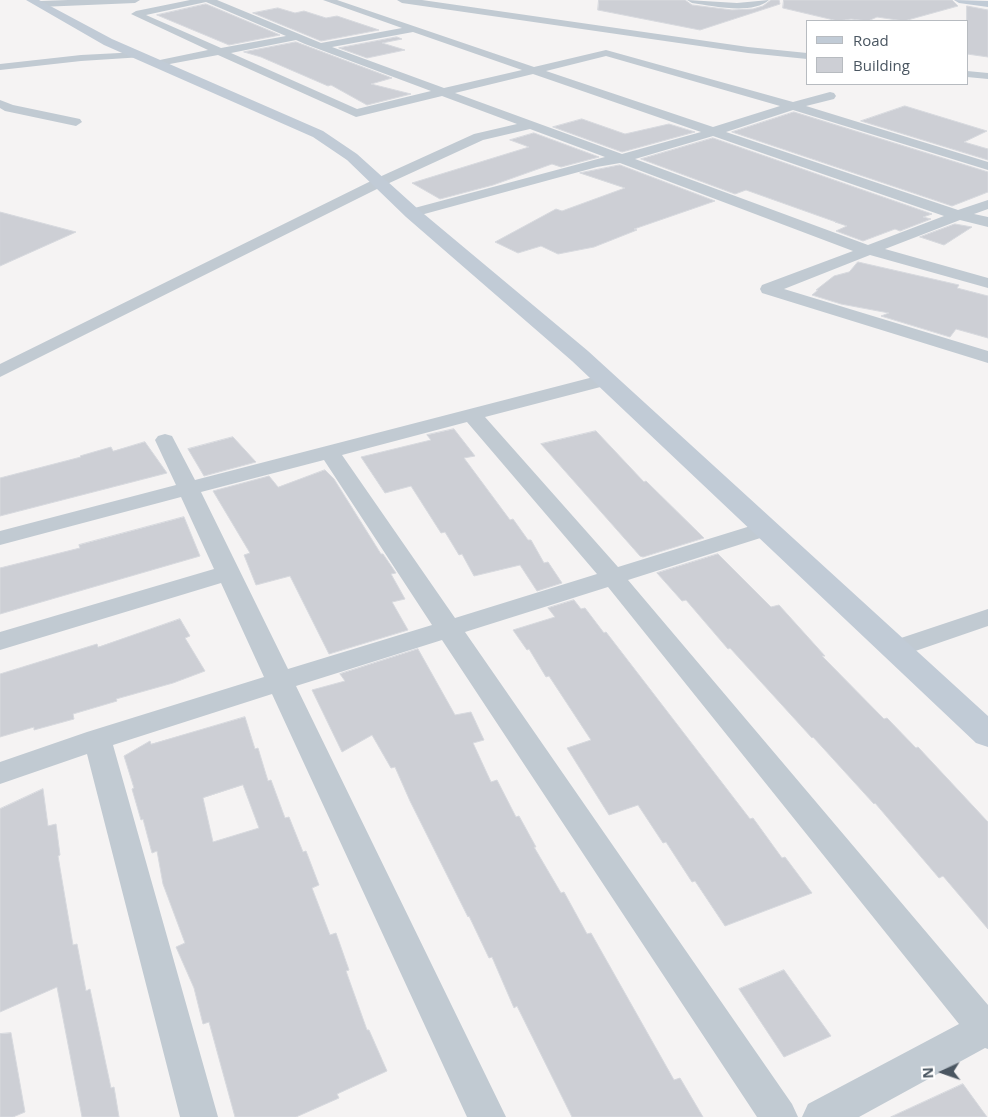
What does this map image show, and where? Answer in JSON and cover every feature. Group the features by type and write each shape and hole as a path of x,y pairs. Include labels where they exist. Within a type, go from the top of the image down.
{"street":[{"path":"36,2 135,0"},
{"path":"96,12 119,7 135,0"},
{"path":"136,14 204,0"},
{"path":"209,0 297,37 621,160 866,250 988,283"},
{"path":"328,0 957,215 988,222"},
{"path":"402,0 567,25 806,56"},
{"path":"692,0 736,6 753,5 764,0"},
{"path":"958,0 988,2"},
{"path":"978,0 988,2"},
{"path":"36,2 73,17 108,42 318,134 352,157 412,213 568,346 988,735"},
{"path":"119,7 356,113 446,93 606,53 791,105 988,166"},
{"path":"321,46 412,29"},
{"path":"159,63 297,37"},
{"path":"38,62 85,51 108,42"},
{"path":"0,66 139,55"},
{"path":"968,74 988,76"},
{"path":"412,213 596,163 621,160 791,105 830,96"},
{"path":"0,104 9,108 76,122"},
{"path":"0,370 380,182 479,138 530,125"},
{"path":"988,204 768,289 988,357"},
{"path":"0,538 605,380"},
{"path":"473,416 612,576 987,1029 821,1117"},
{"path":"165,440 487,1117"},
{"path":"329,452 779,1117"},
{"path":"0,773 96,739 765,529"},
{"path":"0,640 228,573"},
{"path":"895,649 988,617"},
{"path":"96,739 199,1117"}],"building":[{"path":"599,0 685,0 692,5 732,10 753,9 763,6 771,0 779,0 780,4 700,30 598,10"},
{"path":"784,0 952,0 958,6 908,20 877,17 870,20 834,20 783,8"},
{"path":"206,4 280,35 229,45 157,15"},
{"path":"967,6 988,10 988,57 968,54"},
{"path":"278,8 295,13 304,11 326,18 337,16 379,30 321,41 253,13"},
{"path":"397,37 402,39 382,43 405,50 367,58 339,48"},
{"path":"296,42 392,78 371,84 411,94 367,105 331,85 328,86 261,57 244,52"},
{"path":"905,106 987,131 964,142 988,149 988,160 861,121"},
{"path":"794,112 988,172 988,192 952,206 732,132"},
{"path":"582,119 625,134 669,124 695,132 622,152 553,127"},
{"path":"534,133 599,157 561,167 552,164 493,185 440,199 412,183 529,147 510,140"},
{"path":"713,138 932,214 923,217 931,219 900,231 895,229 863,241 836,231 847,226 746,190 735,194 641,159"},
{"path":"620,165 715,201 634,229 637,230 594,247 558,254 541,246 518,253 495,242 556,209 562,211 625,188 580,173"},
{"path":"0,212 76,232 0,266"},
{"path":"955,224 972,227 944,245 920,237"},
{"path":"858,262 959,285 957,288 988,296 988,338 956,329 950,337 881,316 889,313 841,304 812,295 834,276 849,272"},
{"path":"454,429 475,456 464,458 510,520 513,519 528,540 531,540 544,563 548,562 562,583 537,591 520,565 474,576 462,554 459,555 445,532 441,533 411,486 385,493 361,457 431,440 427,435"},
{"path":"596,431 644,482 646,481 704,538 643,557 640,556 541,444"},
{"path":"233,437 256,462 204,476 188,449"},
{"path":"145,442 167,473 0,516 0,478 81,457 111,447 113,451"},
{"path":"325,470 334,479 381,554 383,554 396,573 391,574 405,599 392,602 408,630 329,654 290,576 256,585 244,555 250,553 213,491 269,476 278,487"},
{"path":"184,517 200,556 0,614 0,568 80,548 79,545"},
{"path":"718,554 771,607 779,605 825,656 822,656 884,719 887,718 916,748 918,747 988,822 988,929 943,876 939,878 875,803 812,738 730,648 728,649 686,600 682,601 657,573"},
{"path":"574,600 581,609 585,608 604,633 606,632 750,819 753,818 782,858 785,857 812,893 725,926 695,881 692,882 666,842 663,843 638,805 609,815 567,748 591,740 549,676 546,677 529,649 527,650 513,630 555,617 548,608"},
{"path":"180,619 190,636 185,638 205,671 73,714 74,719 34,730 34,727 0,737 0,674 97,644 98,647"},
{"path":"418,649 455,715 471,712 484,740 473,743 491,782 497,780 516,817 519,816 536,847 534,847 561,893 564,892 587,934 591,933 674,1080 680,1078 703,1117 572,1117 517,1006 514,1008 492,957 489,958 468,917 395,767 391,768 372,735 342,752 312,690 345,681 340,674"},
{"path":"245,717 255,749 258,748 268,781 271,780 285,818 289,817 303,852 306,851 319,885 312,888 330,935 336,933 349,970 346,971 367,1030 369,1030 387,1071 337,1094 339,1098 296,1117 235,1117 209,1022 203,1024 194,988 176,947 185,943 163,884 157,851 152,853 143,819 141,820 124,756 150,741 151,744","holes":["243,785 259,828 213,842 203,798"]},
{"path":"43,789 48,826 56,824 60,855 58,856 73,945 77,944 86,991 90,989 111,1088 114,1087 119,1117 82,1117 57,987 0,1012 0,809"},
{"path":"784,970 831,1036 784,1057 739,989"},
{"path":"11,1033 25,1112 13,1117 0,1117 0,1034"},
{"path":"963,1084 987,1117 891,1117"}]}
